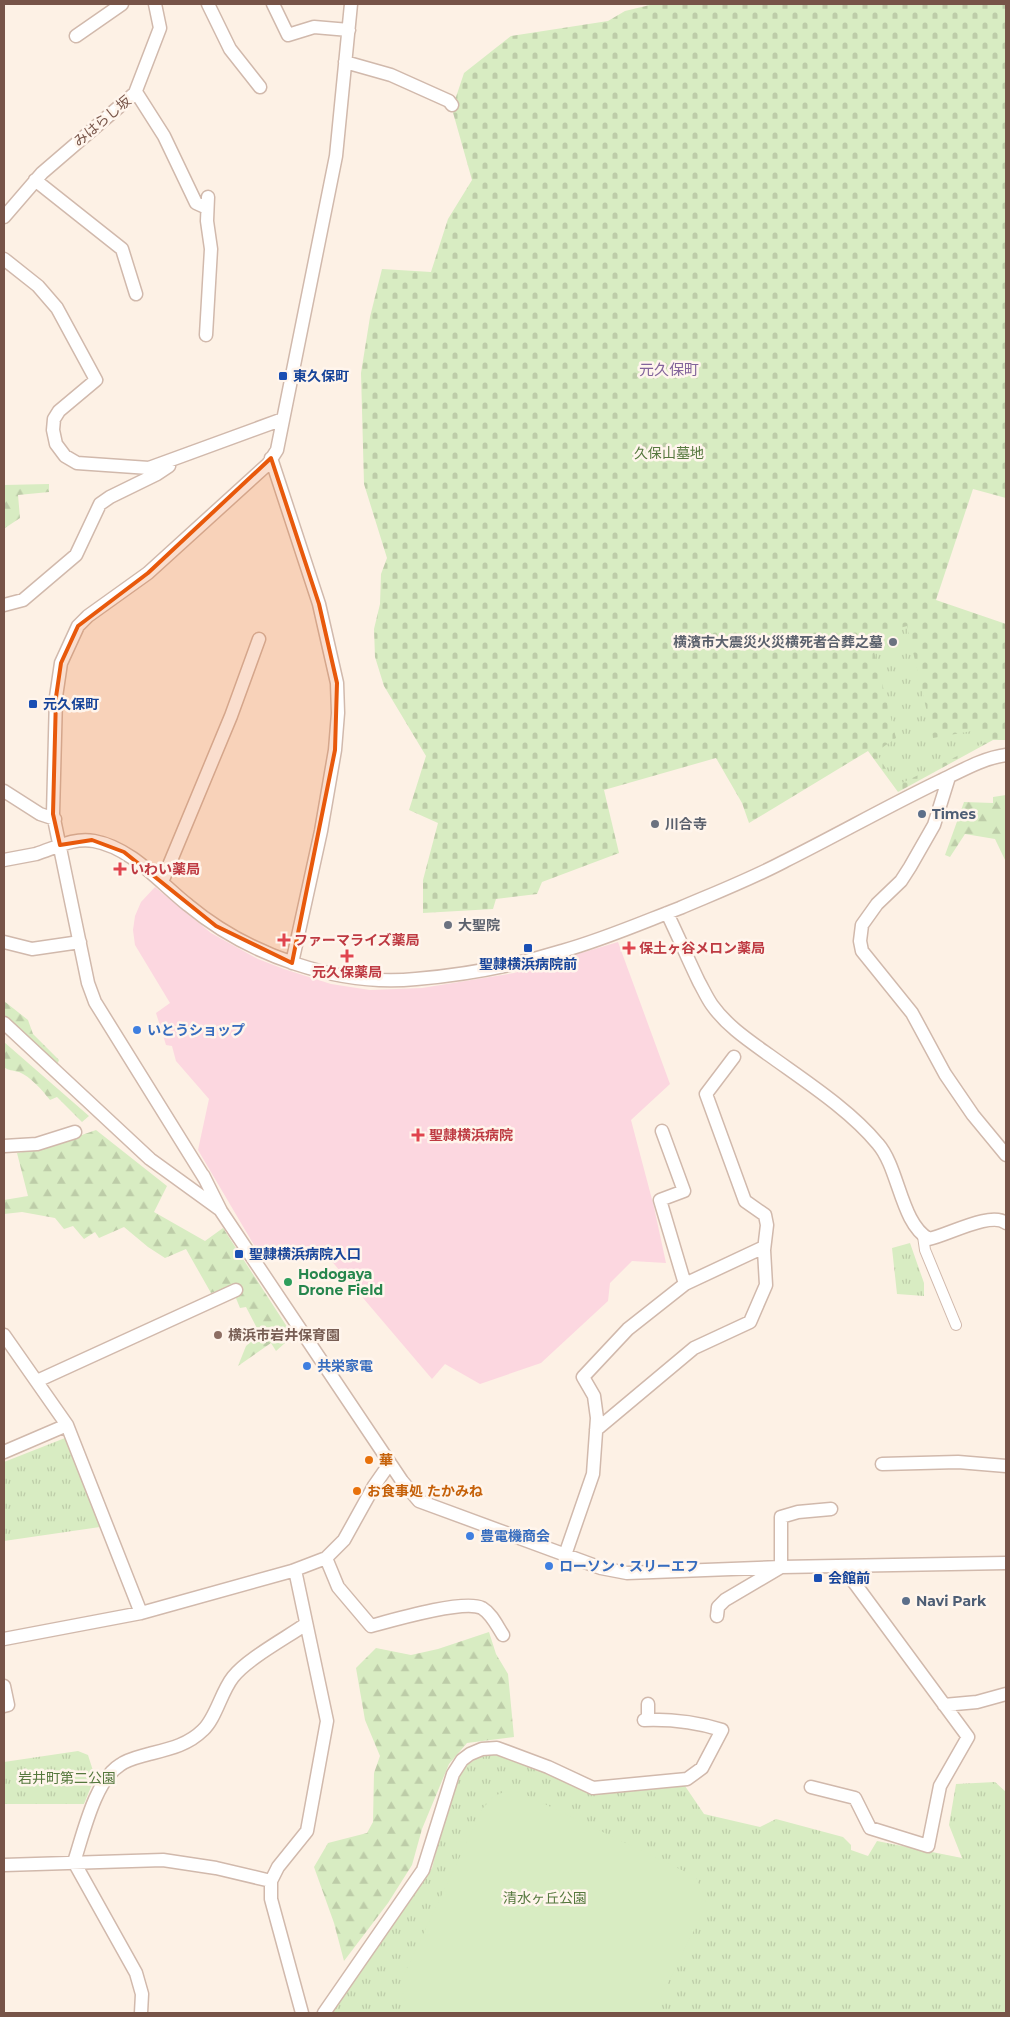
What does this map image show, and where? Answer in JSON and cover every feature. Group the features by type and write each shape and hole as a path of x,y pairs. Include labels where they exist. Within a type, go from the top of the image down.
{"street":[{"path":"76,36 122,4"},
{"name":"みはらし坂","path":"4,217 35,180 136,92 160,28 155,4"},
{"path":"208,4 230,49 260,87"},
{"path":"273,4 288,35 314,27 349,30"},
{"path":"351,4 336,158 277,450 230,499 148,573 88,616 78,626 61,663 56,697 54,748 55,819 88,983 96,1002 204,1177 221,1211 390,1463 419,1501 601,1568 627,1573 781,1567 1006,1563"},
{"path":"345,62 391,75 449,101 452,105"},
{"path":"136,92 164,136 196,203 207,203 207,221 211,249 206,335"},
{"path":"35,180 122,249 136,294"},
{"path":"4,259 38,286 57,308 96,380 59,411 54,419 53,430 56,444 65,456 77,463 149,468 283,419"},
{"path":"4,605 23,600 76,556 100,504 110,497 157,474 176,458"},
{"path":"271,458 319,604 332,655 338,703 335,750 321,831 292,963"},
{"path":"162,882 231,716 259,639"},
{"path":"4,860 37,853 71,842 92,840 124,852 186,904 216,926 262,951 292,963 343,976 380,981 449,975 561,952 668,913 754,877 893,804 949,777 996,756 1006,755"},
{"path":"949,777 934,825 901,880 877,904 862,925 860,941 862,951 912,1013 944,1074 973,1116 1006,1155"},
{"path":"4,791 40,814 55,819"},
{"path":"668,913 688,959 711,1004 736,1031 812,1086 864,1128 880,1145 889,1162 912,1222 920,1234 929,1239 944,1236 989,1219 1001,1219 1006,1224"},
{"path":"4,942 32,949 80,942"},
{"path":"4,1023 101,1119 150,1159 221,1211"},
{"path":"596,1430 694,1348 750,1322 766,1285 764,1247 767,1225 765,1215 744,1201 706,1094 734,1057"},
{"path":"662,1131 684,1191 660,1200 685,1284"},
{"path":"4,1146 38,1144 75,1132"},
{"path":"923,1236 925,1250 956,1325"},
{"path":"565,1555 593,1474 597,1418 594,1396 583,1377 628,1329 685,1284 764,1247"},
{"path":"37,1381 236,1290"},
{"path":"4,1334 66,1425 141,1613"},
{"path":"4,1452 66,1425"},
{"path":"882,1464 958,1462 1006,1466"},
{"path":"4,1639 141,1613 295,1570 326,1558 344,1540 374,1486 390,1463"},
{"path":"781,1567 781,1517 798,1512 831,1509"},
{"path":"326,1558 338,1587 371,1626 434,1610 462,1606 480,1607 489,1613 503,1635"},
{"path":"811,1787 855,1798 870,1828 928,1846 940,1786 968,1737 842,1566"},
{"path":"718,1616 718,1607 725,1600 781,1567"},
{"path":"295,1570 327,1721 307,1832 278,1867 271,1881 271,1899 302,2013"},
{"path":"141,2013 142,1994 136,1973 74,1862 99,1789 108,1776 120,1765 136,1758 180,1746 196,1737 206,1728 232,1678 244,1667 306,1624"},
{"path":"4,1686 8,1705 4,1706"},
{"path":"944,1705 978,1702 1006,1694"},
{"path":"324,2013 422,1870 453,1774 462,1760 482,1749 497,1748 539,1763 594,1788 688,1779 702,1768 722,1730 680,1720 646,1720 648,1704"},
{"path":"4,1864 163,1860 216,1868 271,1881"}],"highlighted area":[{"path":"271,458 319,604 337,683 335,750 292,963 216,926 124,852 92,840 60,845 53,814 56,697 61,663 78,626 148,573"}],"shaded area":[{"name":"聖隷横浜病院","path":"155,887 211,933 258,959 331,984 370,990 422,988 514,973 618,942 670,1084 631,1120 654,1207 666,1263 632,1261 610,1283 608,1301 541,1363 480,1384 445,1364 432,1379 329,1258 282,1250 264,1262 198,1150 209,1099 176,1061 172,1046 166,1045 156,1013 170,1003 135,945 133,930 135,916 141,902"}],"green space":[{"name":"久保山墓地","path":"654,4 1006,4 1006,498 973,489 936,600 1006,624 1006,740 993,740 898,792 868,751 749,823 742,803 716,758 604,790 619,853 542,882 537,894 496,899 493,909 423,913 423,880 438,823 409,810 426,756 384,686 375,657 374,629 380,604 381,574 387,558 364,484 361,373 370,317 382,269 431,272 448,219 472,180 452,109 464,73 511,36 608,21 625,11"},
{"path":"49,484 49,492 18,495 20,518 5,528 4,485"},
{"path":"907,626 933,738 983,729 988,741 896,786 876,752 896,738 870,636"},
{"path":"1006,795 1006,862 995,839 965,834 950,857 945,855 964,802 993,803 993,797"},
{"path":"4,1001 28,1020 33,1034 59,1060 57,1065 4,1015"},
{"path":"4,1042 89,1116 82,1122 57,1097 50,1100 28,1077 4,1067"},
{"path":"96,1130 167,1186 154,1212 205,1241 223,1228 293,1336 276,1351 271,1343 238,1366 246,1346 260,1334 246,1307 240,1308 231,1286 211,1293 186,1249 165,1258 124,1227 99,1238 95,1232 84,1239 73,1226 64,1229 55,1218 22,1212 4,1214 4,1200 28,1196 17,1153 42,1149"},
{"path":"910,1243 924,1283 924,1296 897,1294 892,1248"},
{"path":"65,1438 100,1527 4,1541 4,1462"},
{"path":"489,1632 496,1654 508,1674 514,1737 467,1743 449,1764 422,1829 412,1865 388,1903 344,1961 334,1923 314,1867 328,1843 367,1833 373,1822 374,1773 380,1756 365,1720 356,1668 376,1648 411,1655 438,1649"},
{"name":"岩井町第二公園","path":"78,1751 88,1755 95,1777 84,1804 4,1804 4,1762"},
{"name":"清水ヶ丘公園","path":"492,1755 518,1760 592,1792 615,1793 685,1786 704,1814 760,1827 776,1819 843,1837 851,1845 851,1850 868,1856 877,1841 962,1858 949,1825 956,1784 995,1782 1006,1792 1006,2013 332,2013 432,1868 451,1794 459,1775 467,1765 479,1757"},
{"path":"504,1792 526,1795 696,1877 707,1904 653,2013 424,2013 406,2004 400,1983 483,1808 494,1796"}],"place":[{"name":"東久保町","path":"283,376"},
{"name":"横濱市大震災火災横死者合葬之墓","path":"893,642"},
{"name":"元久保町","path":"33,704"},
{"name":"Times","path":"922,814"},
{"name":"川合寺","path":"655,824"},
{"name":"いわい薬局","path":"120,869"},
{"name":"大聖院","path":"448,925"},
{"name":"ファーマライズ薬局","path":"284,940"},
{"name":"聖隷横浜病院前","path":"528,948"},
{"name":"保土ヶ谷メロン薬局","path":"629,948"},
{"name":"元久保薬局","path":"347,956"},
{"name":"いとうショップ","path":"137,1030"},
{"name":"聖隷横浜病院","path":"418,1135"},
{"name":"聖隷横浜病院入口","path":"239,1254"},
{"name":"Hodogaya Drone Field","path":"288,1282"},
{"name":"横浜市岩井保育園","path":"218,1335"},
{"name":"共栄家電","path":"307,1366"},
{"name":"華","path":"369,1460"},
{"name":"お食事処 たかみね","path":"357,1491"},
{"name":"豊電機商会","path":"470,1536"},
{"name":"ローソン・スリーエフ","path":"549,1566"},
{"name":"会館前","path":"818,1578"},
{"name":"Navi Park","path":"906,1601"}],"district":[{"name":"元久保町","path":"669,369"}]}
